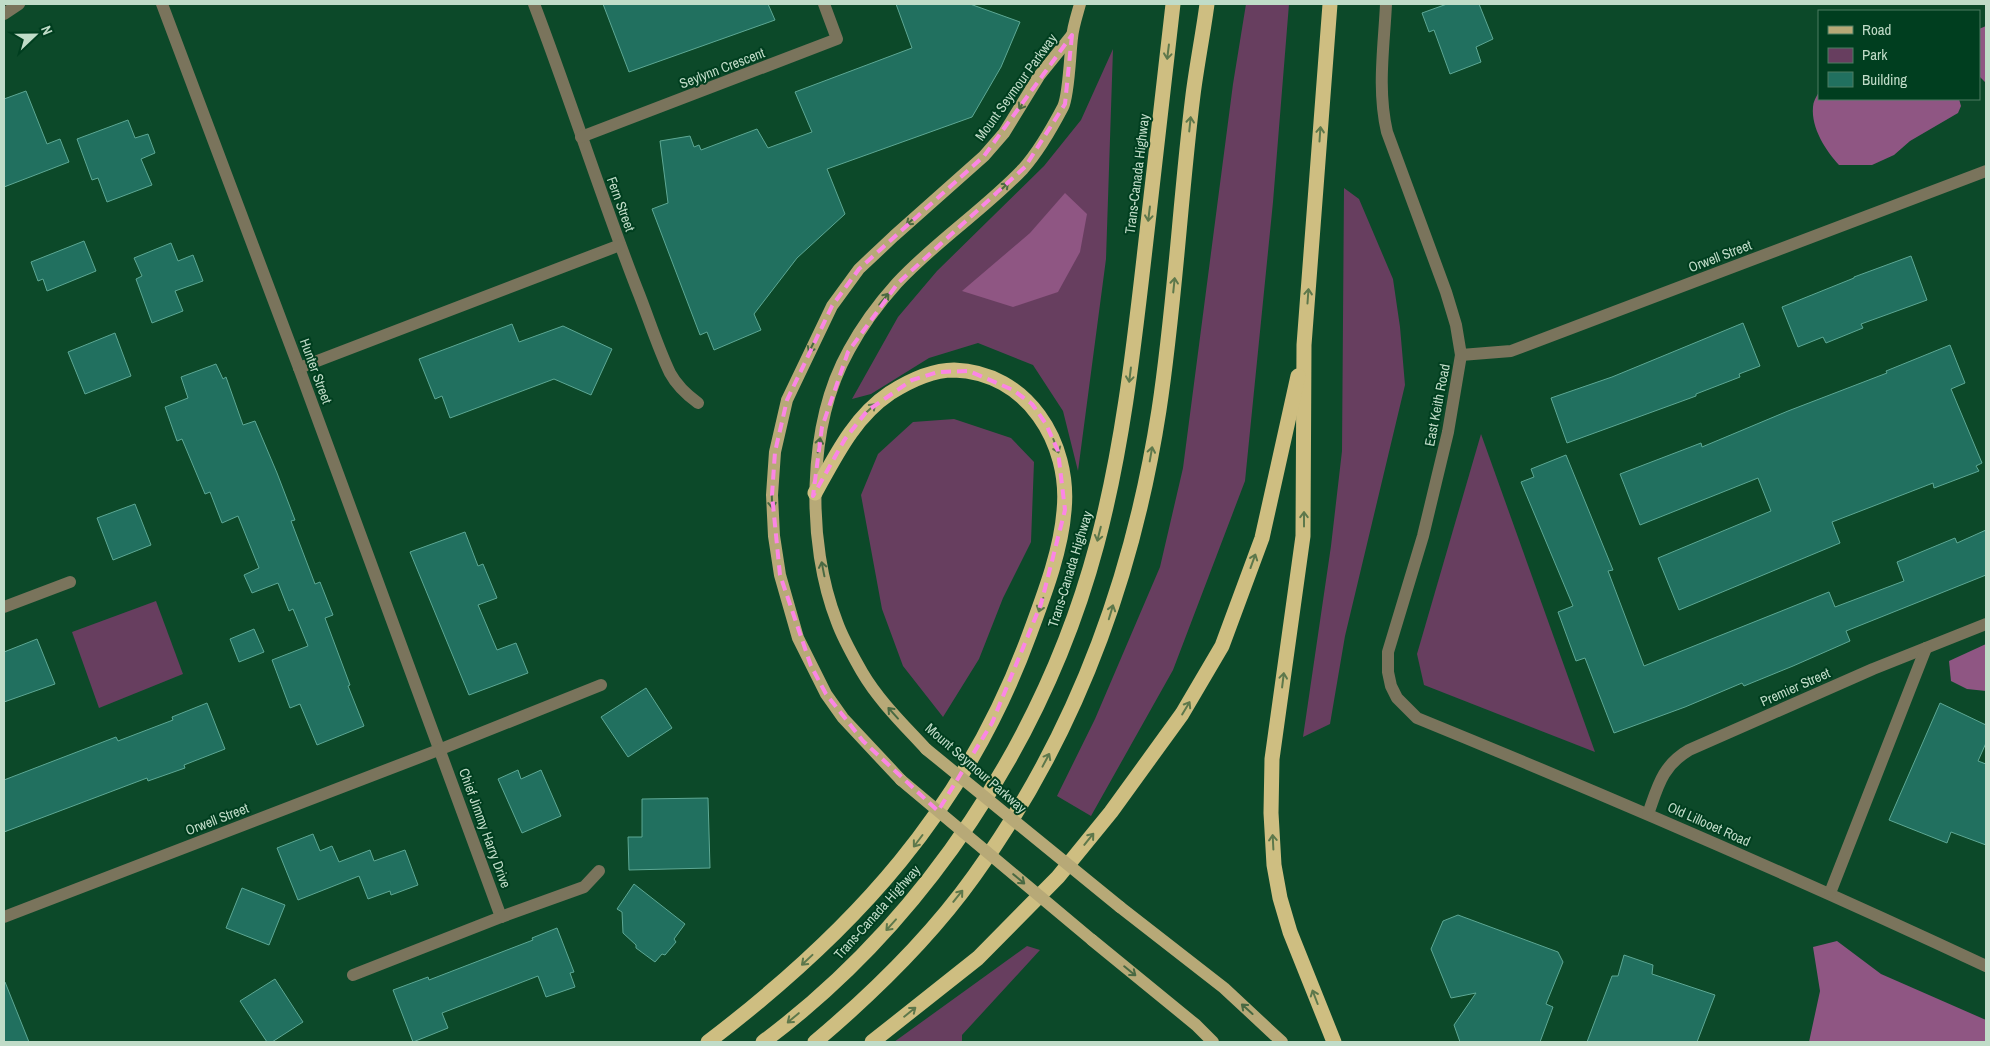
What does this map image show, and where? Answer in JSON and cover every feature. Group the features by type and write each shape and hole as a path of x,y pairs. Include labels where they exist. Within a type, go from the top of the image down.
{"highway":[{"name":"Trans-Canada Highway","path":"763,1042 821,995 868,950 914,899 947,858 981,807 1016,745 1048,680 1075,615 1097,546 1113,480 1126,406 1173,4"},
{"path":"815,1042 880,984 927,934 973,878 1009,824 1045,761 1078,694 1106,627 1129,555 1159,412 1169,334 1193,94 1207,4"},
{"path":"1330,4 1304,345 1303,536 1272,759 1271,813 1274,865 1283,907 1290,932 1334,1042"},
{"path":"872,1042 978,958 1058,877 1111,812 1182,714 1222,646 1262,538 1304,345"},
{"path":"708,1042 753,1008 790,976 857,912 898,866 942,806 992,724 1018,666 1041,604 1059,541 1064,510 1064,478 1058,451 1046,424 1032,404 1013,390 990,377 969,371 952,370 924,375 889,394 867,411 845,439 815,493"}],"main road":[{"path":"1072,35 1080,4"},
{"name":"Mount Seymour Parkway","path":"1072,35 1065,104 1036,152 1025,167 994,198 932,250 898,282 870,316 848,352 830,395 817,457 815,493 820,550 828,590 836,621 864,675 888,707 926,749 1120,907 1224,988 1282,1042"},
{"name":"Mount Seymour Parkway","path":"1072,35 1039,76 1004,133 984,156 894,236 859,270 832,306 787,400 775,452 772,495 774,536 780,575 798,638 826,694 863,741 901,780 1214,1042"}],"street":[{"path":"4,14 18,4"},
{"name":"Hunter Street","path":"162,4 441,749"},
{"name":"Fern Street","path":"534,4 563,80 581,137 620,245 671,374 684,394 698,403"},
{"name":"Seylynn Crescent","path":"581,137 837,39 824,4"},
{"name":"East Keith Road","path":"1386,4 1381,88 1382,112 1389,138 1446,292 1456,325 1461,355 1448,432 1428,517 1388,652 1388,672 1391,686 1397,698 1417,718"},
{"name":"Orwell Street","path":"1461,355 1512,351 1986,171"},
{"path":"299,368 620,245"},
{"path":"4,607 70,582"},
{"name":"Premier Street","path":"1648,814 1660,778 1678,756 1872,669 1986,624"},
{"path":"1830,893 1926,648"},
{"name":"Orwell Street","path":"4,916 441,749 601,685"},
{"name":"Old Lillooet Road","path":"1417,718 1648,814 1830,893 1986,966"},
{"name":"Chief Jimmy Harry Drive","path":"441,749 501,917"},
{"path":"354,975 501,917 584,887 599,871"}],"highlighted area":[{"path":"1072,35 1065,104 1025,167 898,283 848,352 822,427 813,496 845,439 867,411 912,380 938,372 969,371 1013,390 1032,404 1046,424 1058,451 1065,510 1041,604 992,723 938,811 863,741 826,694 811,666 780,575 772,495 775,452 787,400 832,306 859,269 984,156"}],"green space":[{"path":"1246,4 1289,4 1273,202 1245,481 1173,670 1091,816 1057,796 1095,719 1160,567 1183,468 1233,84"},
{"path":"1113,49 1106,259 1078,471 1063,411 1033,365 978,343 929,358 871,394 852,399 898,317 937,271 1044,166 1081,120"},
{"path":"1344,188 1359,199 1393,279 1400,327 1405,385 1345,636 1330,724 1303,737 1331,546 1342,451"},
{"path":"954,419 1011,438 1034,462 1031,542 1003,598 979,659 943,717 903,666 882,609 861,495 878,454 913,422"},
{"path":"1481,434 1595,752 1424,685 1417,654"},
{"path":"156,601 183,674 99,708 72,632"},
{"path":"1027,946 1040,950 962,1035 962,1042 894,1042"}],"shaded area":[{"path":"1986,26 1986,83 1980,77 1980,29"},
{"path":"1818,94 1818,100 1959,100 1961,106 1958,113 1910,141 1894,155 1872,165 1839,165 1820,139 1814,123 1813,105"},
{"path":"1065,193 1087,214 1080,252 1058,292 1013,307 962,291 1030,233"},
{"path":"1986,644 1986,691 1967,689 1951,681 1949,661"},
{"path":"1837,941 1881,974 1986,1020 1986,1042 1809,1042 1820,991 1813,947"}],"building":[{"path":"603,4 768,4 775,20 629,72"},
{"path":"896,4 970,4 1020,22 1001,67 972,117 827,169 845,214 797,258 754,314 761,330 714,350 707,332 700,335 652,209 668,203 660,141 690,136 694,147 699,145 701,150 757,129 768,148 812,132 795,92 912,48"},
{"path":"1447,4 1479,4 1493,39 1476,47 1481,62 1450,74 1434,30 1429,32 1422,13"},
{"path":"26,91 47,144 60,139 69,162 4,187 4,99"},
{"path":"128,120 135,138 148,134 155,153 141,159 152,185 107,202 98,178 92,180 77,139"},
{"path":"84,241 96,271 47,291 43,279 38,281 31,262"},
{"path":"171,243 178,261 193,255 203,281 175,291 183,311 152,323 136,279 142,276 134,258"},
{"path":"1911,256 1927,300 1861,324 1863,328 1826,343 1823,337 1798,347 1782,307"},
{"path":"1743,323 1760,366 1739,374 1740,377 1696,394 1696,396 1567,443 1551,398 1612,377"},
{"path":"512,324 519,342 563,326 612,349 591,395 554,379 450,418 442,396 435,399 419,359"},
{"path":"115,333 131,376 85,394 68,352"},
{"path":"1950,345 1965,383 1951,389 1982,463 1976,466 1979,471 1934,488 1933,483 1832,522 1840,543 1679,610 1658,558 1771,511 1758,478 1640,525 1620,474 1701,443 1702,447 1887,373 1886,371"},
{"path":"216,364 223,379 226,377 243,425 255,421 277,473 295,520 291,521 315,584 320,582 333,615 325,618 364,726 317,745 300,704 290,708 272,660 308,646 293,609 289,611 278,583 252,593 244,575 259,568 238,516 222,523 210,492 205,494 182,439 177,441 165,407 188,398 181,377"},
{"path":"1566,455 1613,570 1608,571 1644,666 1829,592 1835,607 1904,581 1897,562 1955,538 1957,543 1986,530 1986,575 1846,631 1850,641 1793,666 1744,686 1742,683 1685,707 1614,733 1585,658 1576,661 1558,612 1573,606 1521,482 1534,477 1531,469"},
{"path":"135,504 151,545 113,560 97,518"},
{"path":"465,532 478,566 483,564 497,598 478,605 497,650 516,643 528,673 469,695 410,552"},
{"path":"254,629 264,652 239,662 230,639"},
{"path":"37,639 55,684 4,702 4,652"},
{"path":"646,688 672,728 628,757 601,717"},
{"path":"207,703 225,749 184,765 185,768 148,781 147,778 4,832 4,780 116,737 118,741 173,720 172,717"},
{"path":"1940,703 1986,725 1986,743 1978,761 1986,764 1986,845 1951,832 1947,843 1889,820"},
{"path":"518,770 521,779 541,770 561,816 522,833 498,779"},
{"path":"708,798 710,868 629,870 628,837 642,837 642,799"},
{"path":"313,834 320,851 332,846 339,862 370,850 374,861 405,850 418,885 391,895 390,891 368,899 359,876 298,900 277,848"},
{"path":"634,884 685,924 674,939 676,942 665,955 662,954 655,962 636,948 636,945 623,933 622,912 617,909"},
{"path":"242,888 285,905 269,945 226,928"},
{"path":"1458,915 1558,952 1563,962 1546,1004 1553,1007 1540,1042 1460,1042 1454,1025 1476,993 1451,998 1431,949 1443,921"},
{"path":"557,928 574,972 570,973 575,987 546,997 538,976 442,1013 448,1028 413,1042 393,990 428,977 429,980 533,940 532,938"},
{"path":"1624,955 1653,965 1652,974 1715,995 1697,1042 1587,1042 1612,976 1618,976"},
{"path":"275,979 303,1022 272,1042 267,1042 240,1001"},
{"path":"5,982 29,1042 4,1042"}]}
